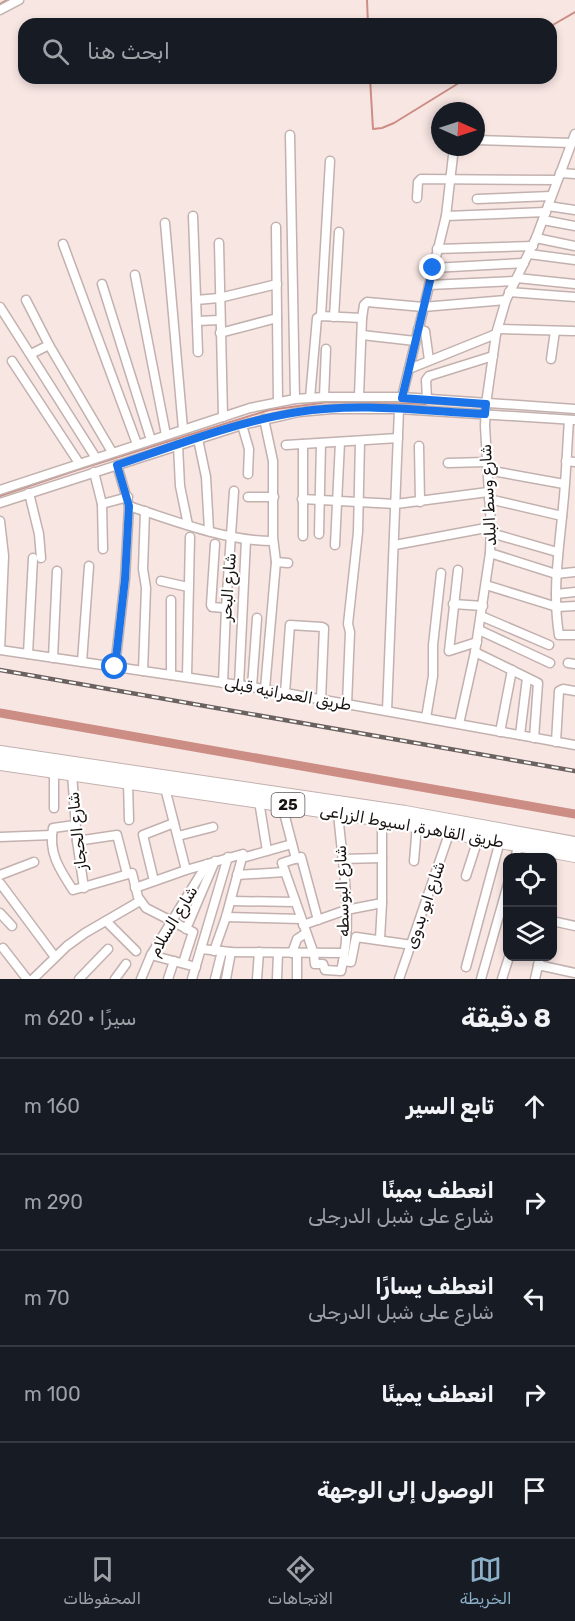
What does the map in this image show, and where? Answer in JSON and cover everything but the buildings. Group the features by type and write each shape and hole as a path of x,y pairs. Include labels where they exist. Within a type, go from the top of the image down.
{"highway":[{"name":"طريق القاهرة, اسيوط الزراعى","path":"0,753 282,805 338,812 478,836 500,841 517,851 575,855"},
{"name":"طريق القاهرة, اسيوط الزراعى","path":"0,764 128,782 405,813 575,844"}],"street":[{"path":"0,10 19,0"},
{"path":"290,135 295,399"},
{"path":"485,140 573,143"},
{"name":"شارع وسط البلد","path":"459,724 477,642 490,553 491,530 485,414 497,331 507,296 533,246 573,143"},
{"path":"402,398 446,216 453,156"},
{"path":"310,398 319,318 330,161"},
{"path":"417,198 418,182 421,179 558,177 575,174"},
{"path":"477,199 551,196"},
{"path":"446,216 575,210"},
{"path":"546,213 575,226"},
{"path":"193,216 198,352"},
{"path":"165,223 183,429"},
{"path":"276,227 278,402"},
{"path":"334,317 339,232"},
{"path":"219,243 223,417"},
{"path":"63,244 138,444"},
{"path":"533,246 575,260"},
{"path":"437,249 575,246"},
{"path":"433,268 524,263"},
{"path":"135,275 166,435"},
{"path":"429,285 516,279 575,284"},
{"path":"102,284 151,440"},
{"path":"196,300 219,298 277,284"},
{"path":"359,396 362,318 364,305 369,302 423,307 507,296 575,297"},
{"path":"26,300 49,345 112,452"},
{"path":"0,307 96,458"},
{"path":"220,333 277,318"},
{"path":"319,318 362,318"},
{"path":"197,321 220,320"},
{"path":"418,329 425,332 429,360"},
{"path":"409,369 497,331 569,331"},
{"path":"551,359 555,331"},
{"path":"362,335 415,341"},
{"path":"31,354 49,345"},
{"path":"324,397 326,349"},
{"path":"427,399 426,380 429,376 493,356"},
{"path":"12,361 79,463"},
{"path":"0,490 183,429 295,399 359,396 575,409"},
{"path":"387,711 399,409"},
{"path":"0,502 242,425 315,410 399,409 572,420 570,461 564,484 557,552 556,594 559,635 575,635"},
{"path":"264,419 273,460 273,542 276,562 266,689"},
{"path":"242,425 249,449 248,474"},
{"path":"286,446 398,438"},
{"path":"198,439 206,477 209,530"},
{"path":"346,704 350,632 348,626 356,562 360,441"},
{"path":"335,545 340,442"},
{"path":"319,534 321,443"},
{"path":"303,444 303,536"},
{"path":"178,445 180,486 188,525"},
{"path":"419,446 420,502"},
{"path":"448,463 487,466 564,484"},
{"path":"115,667 125,579 128,502 117,465"},
{"path":"93,472 102,504 103,549"},
{"name":"شارع البحر","path":"223,683 234,491"},
{"path":"28,654 39,534 29,493"},
{"path":"302,499 396,504 489,496 562,516"},
{"path":"248,497 274,497"},
{"path":"102,504 128,502 144,511 188,525 246,540 273,542"},
{"path":"563,504 575,503"},
{"path":"143,671 146,588 143,569 144,511"},
{"path":"0,521 4,556 0,650"},
{"path":"395,545 491,530 557,552"},
{"path":"187,677 190,537"},
{"path":"239,685 246,540"},
{"path":"215,544 211,605 226,608"},
{"path":"490,553 556,574 575,572"},
{"path":"276,562 288,563"},
{"path":"82,662 89,566"},
{"path":"458,570 449,651 477,642"},
{"path":"52,658 57,571"},
{"path":"426,718 433,676 433,645 441,573"},
{"path":"161,580 188,586"},
{"path":"486,585 557,607 575,606"},
{"path":"556,594 575,592"},
{"path":"171,600 171,675"},
{"path":"453,604 483,606"},
{"path":"481,616 549,645"},
{"path":"252,687 257,618"},
{"path":"285,693 290,625 322,627 324,628 321,700"},
{"path":"479,630 550,663"},
{"name":"طريق العمرانيه قبلى","path":"0,650 266,689 575,745"},
{"path":"475,652 539,684 534,738"},
{"path":"500,732 512,670"},
{"path":"520,735 527,678"},
{"path":"556,742 559,691 563,689 575,691"},
{"path":"54,772 54,808"},
{"name":"شارع الحجاز","path":"72,774 75,825 84,888"},
{"path":"128,782 129,820"},
{"path":"175,786 174,824 186,870"},
{"path":"259,801 267,851"},
{"path":"282,805 296,859"},
{"name":"شارع البوسطه","path":"338,812 346,910 342,961"},
{"path":"380,939 382,819"},
{"path":"154,881 143,835 174,824"},
{"path":"0,837 52,832 75,825"},
{"path":"414,861 417,825"},
{"path":"178,836 213,827"},
{"name":"شارع ابو بدوى","path":"399,979 450,831"},
{"path":"52,832 52,850 57,864 74,891 129,873"},
{"path":"77,841 117,835 140,901 150,912 189,931"},
{"path":"466,876 478,836"},
{"path":"466,967 500,841"},
{"path":"242,858 292,844"},
{"path":"135,888 211,862 243,854 226,917 222,952 215,979"},
{"path":"192,979 228,857"},
{"path":"237,875 283,867 301,857 318,920"},
{"path":"342,859 382,858"},
{"path":"0,875 34,862"},
{"path":"168,979 179,962 211,862"},
{"name":"شارع السلام","path":"141,979 151,955 171,921 211,862"},
{"path":"283,867 316,964 323,964 325,970 342,961"},
{"path":"0,883 55,957"},
{"path":"481,979 503,899"},
{"path":"33,979 55,957 85,933 140,901"},
{"path":"231,901 295,902"},
{"path":"226,917 303,926 346,910 382,903"},
{"path":"0,913 12,926"},
{"path":"106,921 136,951"},
{"path":"557,922 575,926"},
{"path":"297,979 294,953 303,926"},
{"path":"201,949 222,952 314,954 351,962 356,937 412,945"},
{"path":"3,948 27,979"},
{"path":"80,979 108,949"},
{"path":"222,952 226,979"},
{"path":"257,979 259,952"},
{"path":"277,979 278,953"},
{"path":"151,955 196,967"},
{"path":"502,979 507,961"},
{"path":"535,979 539,961 575,973"},
{"path":"116,979 126,964"}],"waterway":[{"path":"0,4 7,0"},
{"path":"367,0 368,18"},
{"path":"557,22 575,12"},
{"path":"370,84 373,129 394,123 457,84"},
{"path":"0,496 269,410 328,402 426,404"},
{"path":"0,713 575,814"}],"railway":[{"path":"0,670 575,771"}],"route":[{"path":"115,667 128,546 129,506 117,465 242,425 298,412 359,408 485,414 486,404 402,398 433,268"}]}
